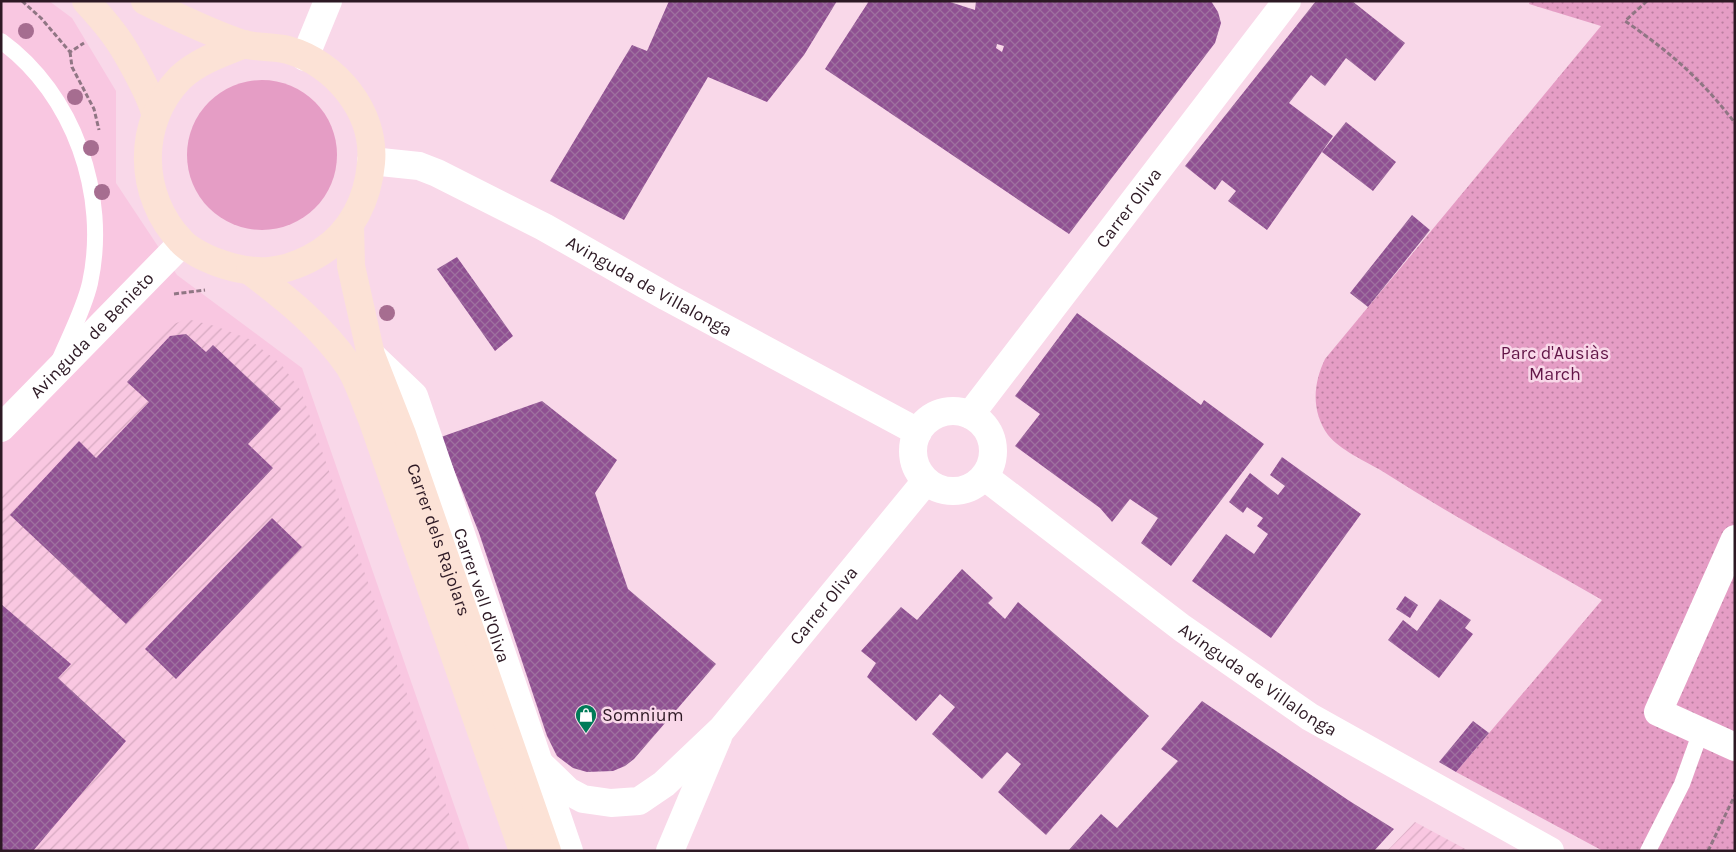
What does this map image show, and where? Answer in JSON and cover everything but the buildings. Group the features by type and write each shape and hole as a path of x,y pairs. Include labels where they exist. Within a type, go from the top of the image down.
{"main road":[{"path":"86,1 116,37 148,94 155,116"},
{"path":"148,2 245,44 288,50 317,62 337,78 357,103 369,133 371,161 365,197 350,225 332,245 307,261 279,270 240,270 204,258 182,243 155,202 147,170 149,135 155,116 164,98 181,78 208,59 245,44"},
{"name":"Carrer dels Rajolars","path":"350,225 351,266 371,356 402,434 546,851"},
{"name":"Carrer dels Rajolars","path":"250,271 287,298 317,326 349,367 372,419 523,851"}],"street":[{"path":"306,57 328,1"},
{"name":"Carrer Oliva","path":"970,415 1287,1"},
{"name":"Avinguda de Villalonga","path":"371,161 419,166 437,173 544,227 667,297 918,432"},
{"name":"Avinguda de Benieto","path":"1,428 182,243"},
{"name":"Carrer vell d'Oliva","path":"371,356 414,396 570,851"},
{"path":"948,411 970,415 984,424 991,436 994,450 992,464 985,477 976,485 954,492 942,491 926,481 916,468 913,456 918,432 936,414 948,411"},
{"name":"Avinguda de Villalonga","path":"985,477 1196,638 1302,712 1550,851"},
{"name":"Carrer Oliva","path":"541,765 568,791 583,799 611,803 639,801 664,784 722,729 926,481"},
{"path":"1735,539 1658,712 1735,747"},
{"name":"Carrer Oliva","path":"670,851 722,729"}],"lane":[{"path":"1,42 31,67 46,84 66,116 84,161 92,201 95,244 90,284 52,377"},
{"path":"1648,851 1682,784 1701,731"}],"path":[{"path":"22,1 41,18 70,52 87,41 116,37"},
{"path":"1647,1 1625,21 1683,64 1716,98 1735,123"},
{"path":"166,301 174,294 207,289"},
{"path":"1708,851 1735,795"}],"shaded area":[{"path":"1,1 49,1 72,18 116,91 116,183 177,275 302,368 470,851 1,851"},
{"path":"187,319 215,326 249,339 281,364 301,391 462,851 1,851 1,493 163,328"},
{"path":"1415,822 1469,851 1387,851"}],"green space":[{"name":"Parc d'Ausiàs March","path":"1530,1 1735,1 1735,851 1603,851 1456,772 1602,600 1464,521 1346,450 1328,435 1322,426 1316,407 1316,388 1325,359 1601,26 1529,4"},
{"path":"262,80 291,86 315,102 331,126 337,155 331,184 315,208 291,224 262,230 233,224 209,208 193,184 187,155 193,126 209,102 233,86"}],"place":[{"name":"Somnium","path":"586,734"}]}
